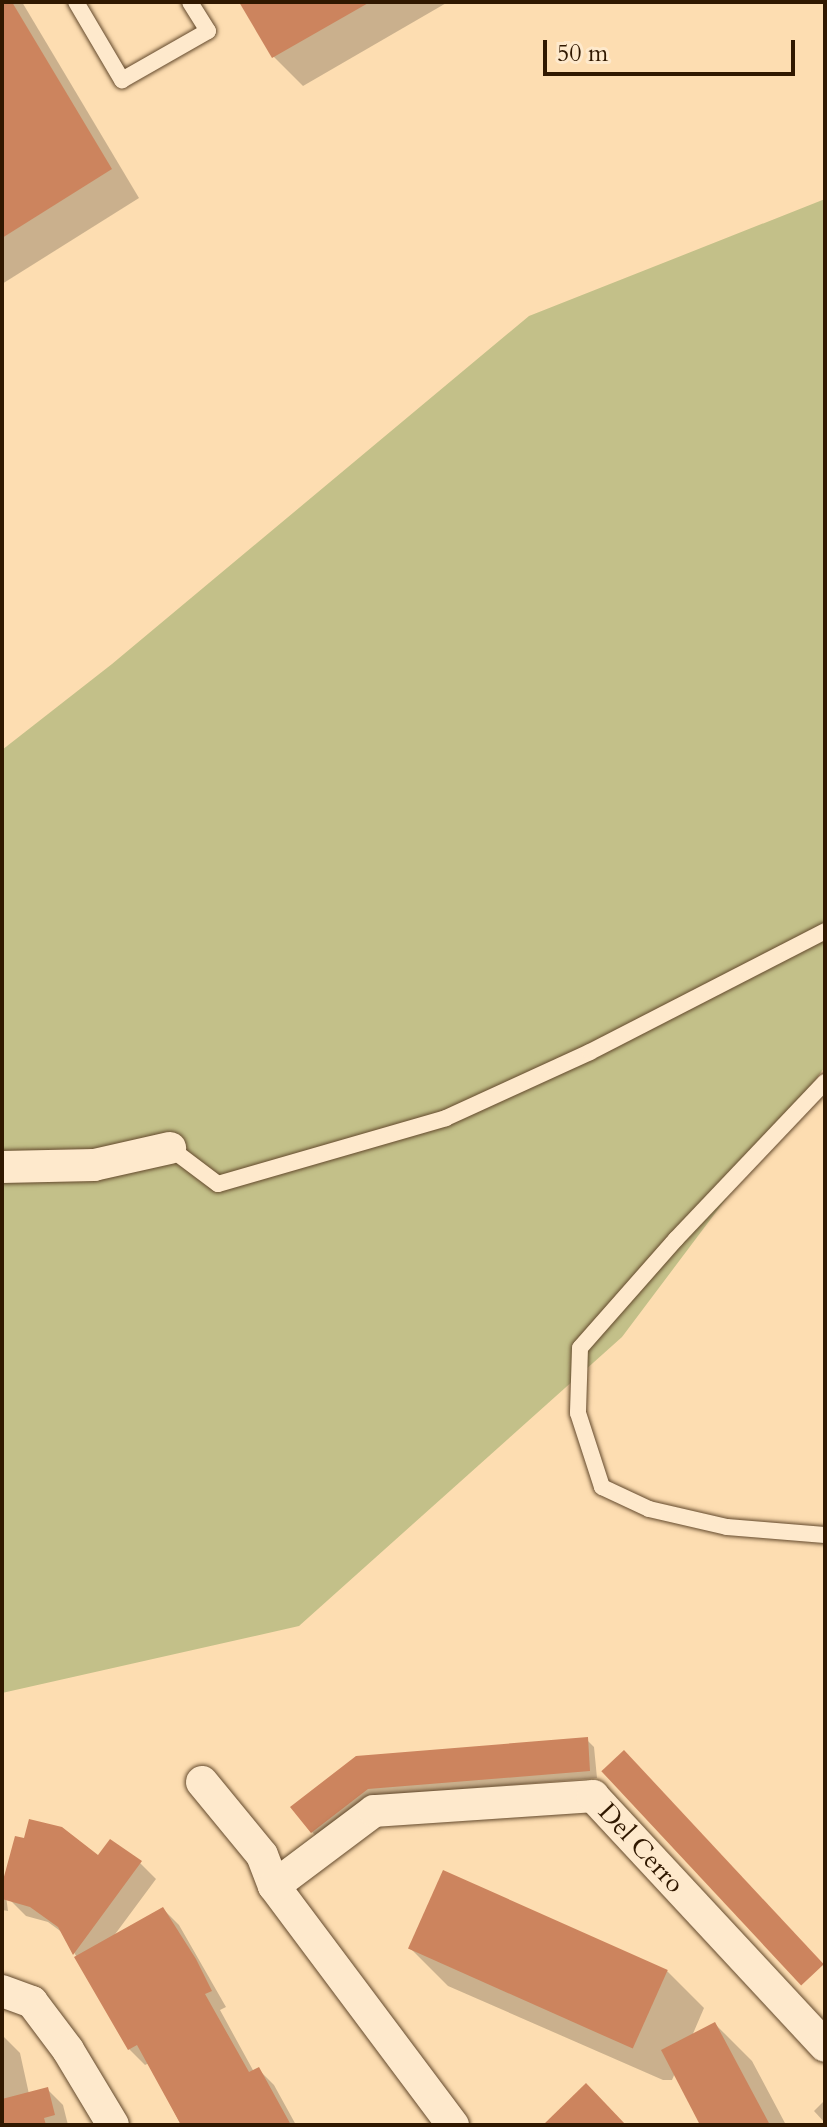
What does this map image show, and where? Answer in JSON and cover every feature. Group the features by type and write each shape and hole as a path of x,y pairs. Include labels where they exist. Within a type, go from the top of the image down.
{"street":[{"path":"2,1167 94,1165 170,1148"},
{"path":"202,1782 262,1855 274,1886 453,2125"},
{"name":"Del Cerro","path":"274,1886 374,1811 593,1796 825,2046"},
{"path":"2,1991 32,2002 68,2050 113,2125"}],"lane":[{"path":"76,2 122,80 208,31 190,2"},
{"path":"170,1148 218,1184 446,1118 590,1052 825,931"},
{"path":"825,1082 676,1239 580,1348 578,1413 602,1487 649,1509 727,1527 825,1535"}],"shaded area":[{"path":"825,199 825,1067 622,1337 299,1626 2,1693 2,750 112,664 529,316"}],"building":[{"path":"2,2 12,2 112,169 2,238"},
{"path":"239,2 370,2 272,58"},
{"path":"588,1737 590,1771 368,1789 311,1833 290,1807 356,1756"},
{"path":"624,1750 824,1964 801,1985 601,1771"},
{"path":"29,1819 62,1827 98,1855 110,1839 142,1861 73,1955 58,1927 30,1907 2,1899 2,1884 15,1836 24,1838"},
{"path":"443,1870 668,1970 633,2049 408,1949"},
{"path":"163,1907 196,1959 212,1991 205,1994 249,2072 259,2067 291,2125 181,2125 137,2045 128,2050 74,1957"},
{"path":"715,2022 770,2125 700,2125 661,2050"},
{"path":"586,2083 626,2125 543,2125"},
{"path":"48,2087 55,2115 44,2118 46,2125 2,2125 2,2099"}]}
